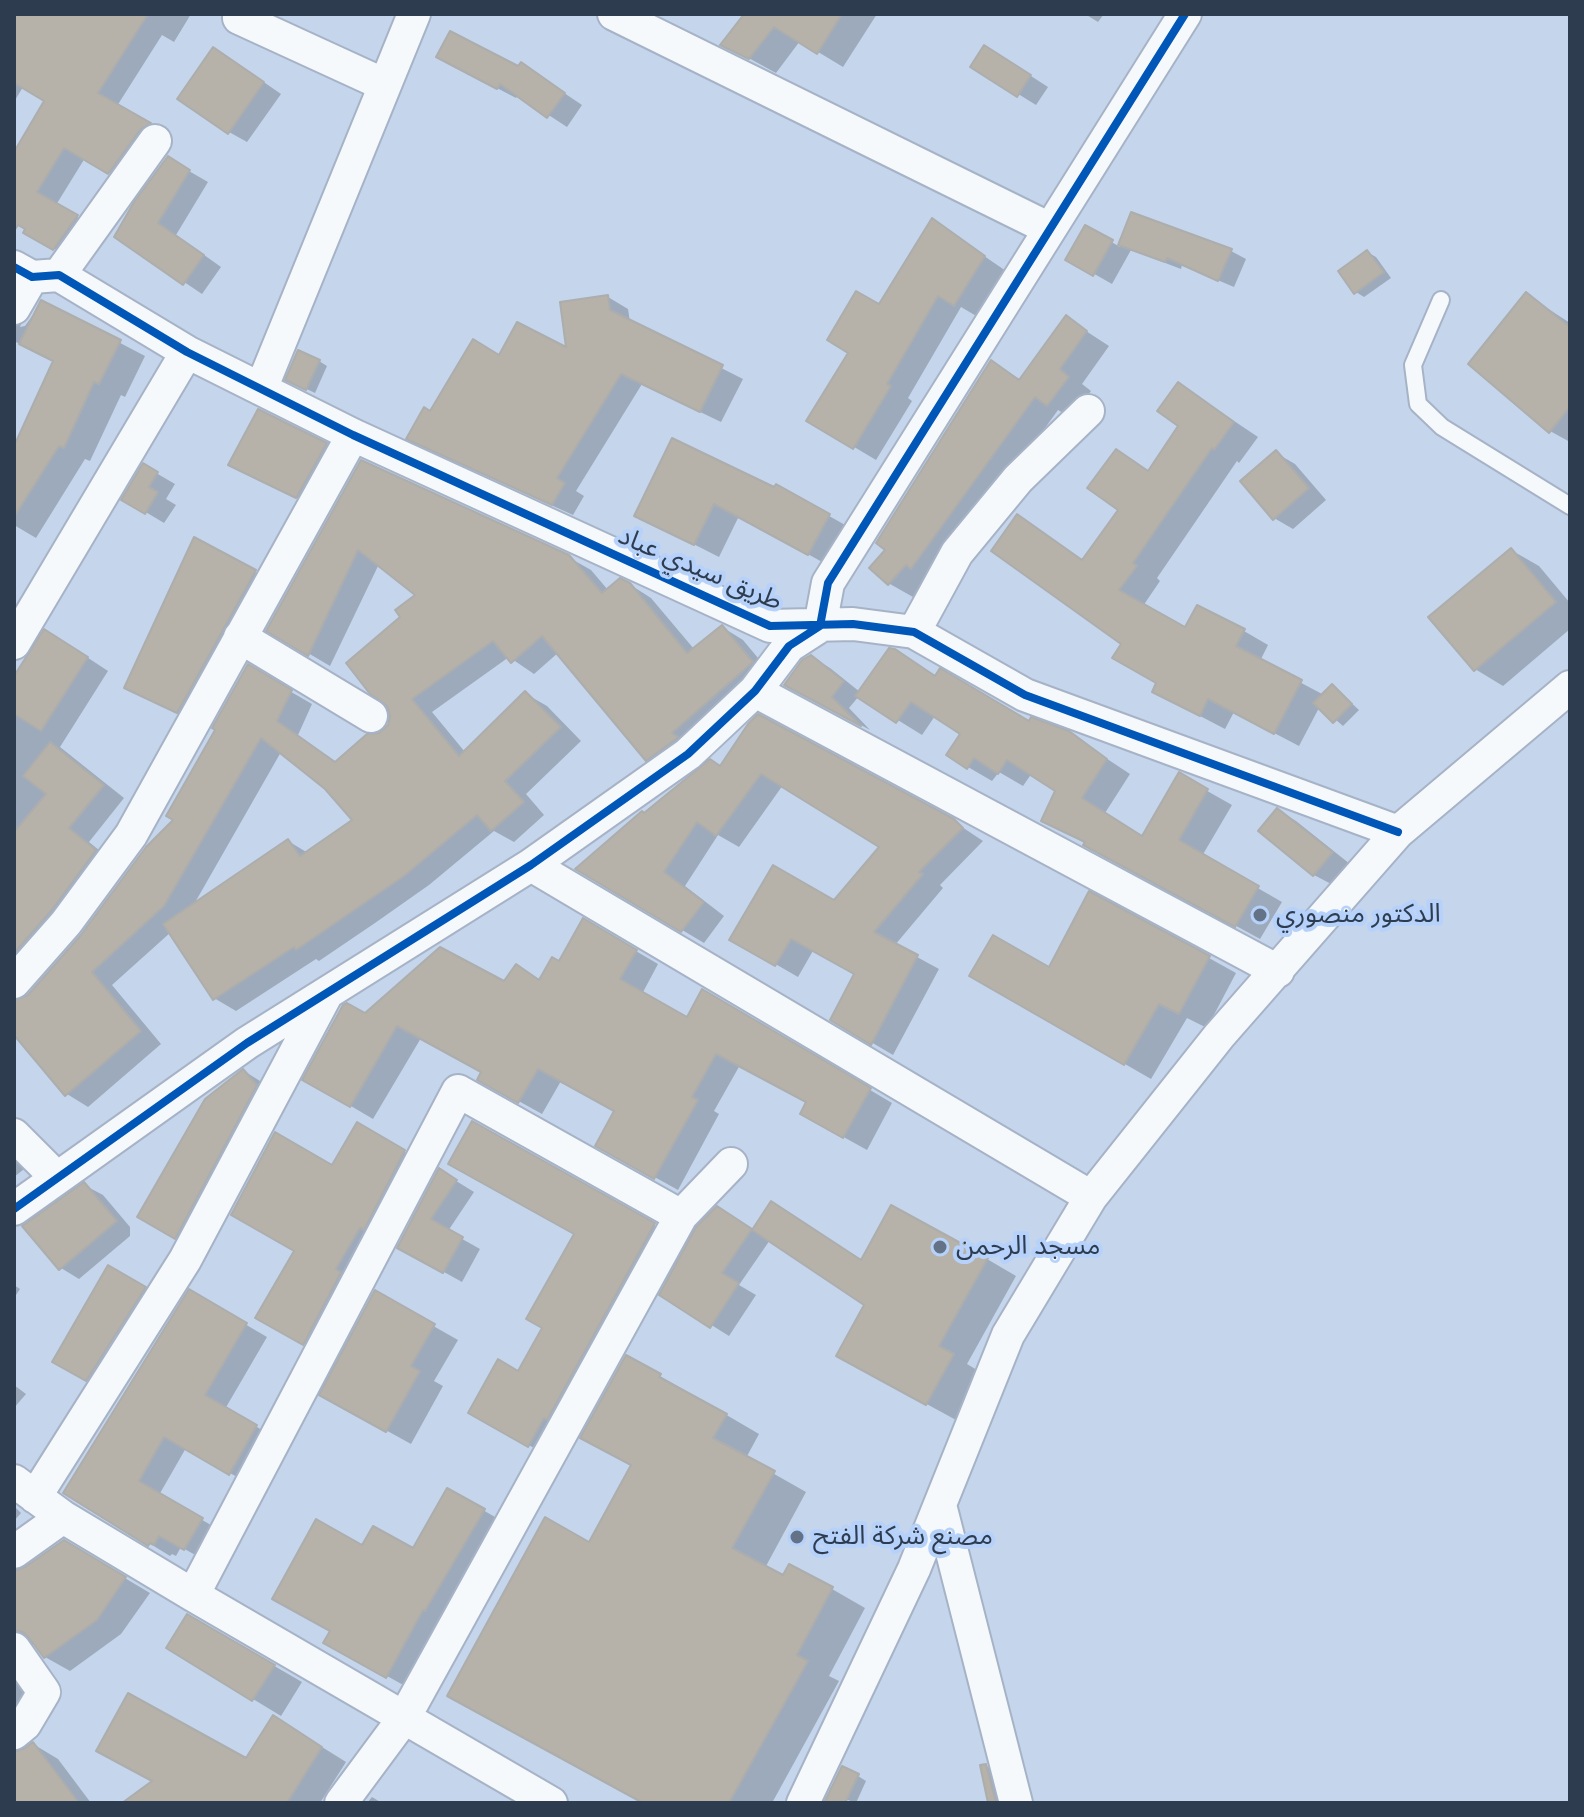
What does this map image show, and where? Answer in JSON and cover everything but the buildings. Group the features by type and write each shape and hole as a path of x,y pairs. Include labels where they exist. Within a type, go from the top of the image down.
{"street":[{"path":"261,389 414,14"},
{"path":"614,14 1050,229"},
{"path":"14,1209 247,1043 531,865 688,754 755,691 789,646 820,626 828,583 1185,14"},
{"path":"239,18 385,85"},
{"path":"14,308 35,273 155,141"},
{"name":"طريق سيدي عباد","path":"35,273 353,435 770,626 853,624 914,632 1025,695 1398,832"},
{"path":"14,643 187,352"},
{"path":"914,632 957,553 1018,479 1088,411"},
{"path":"14,982 66,923 131,835 353,435"},
{"path":"240,637 371,716"},
{"path":"803,1803 914,1569 1008,1335 1091,1197 1219,1036 1398,832 1570,687"},
{"path":"755,691 1278,971"},
{"path":"531,865 1091,1197"},
{"path":"327,993 185,1260 24,1489 63,1517 193,1595 551,1803"},
{"path":"193,1595 458,1091 681,1216"},
{"path":"14,1135 57,1178"},
{"path":"341,1803 404,1718 681,1216 731,1164"},
{"path":"940,1505 1016,1803"},
{"path":"14,1552 63,1517"},
{"path":"14,1649 44,1692 25,1724 14,1733"}],"lane":[{"path":"1441,300 1413,365 1418,404 1442,427 1570,506"}],"cycle path":[{"path":"14,1209 247,1043 531,865 688,754 755,691 789,646 820,626 828,583 1185,14"},
{"path":"14,267 32,277 59,275 187,352 353,435 770,626 853,624 914,632 1025,695 1398,832"}],"place":[{"name":"الدكتور منصوري","path":"1260,915"},
{"name":"مسجد الرحمن","path":"940,1247"},
{"name":"مصنع شركة الفتح","path":"797,1537"}]}
